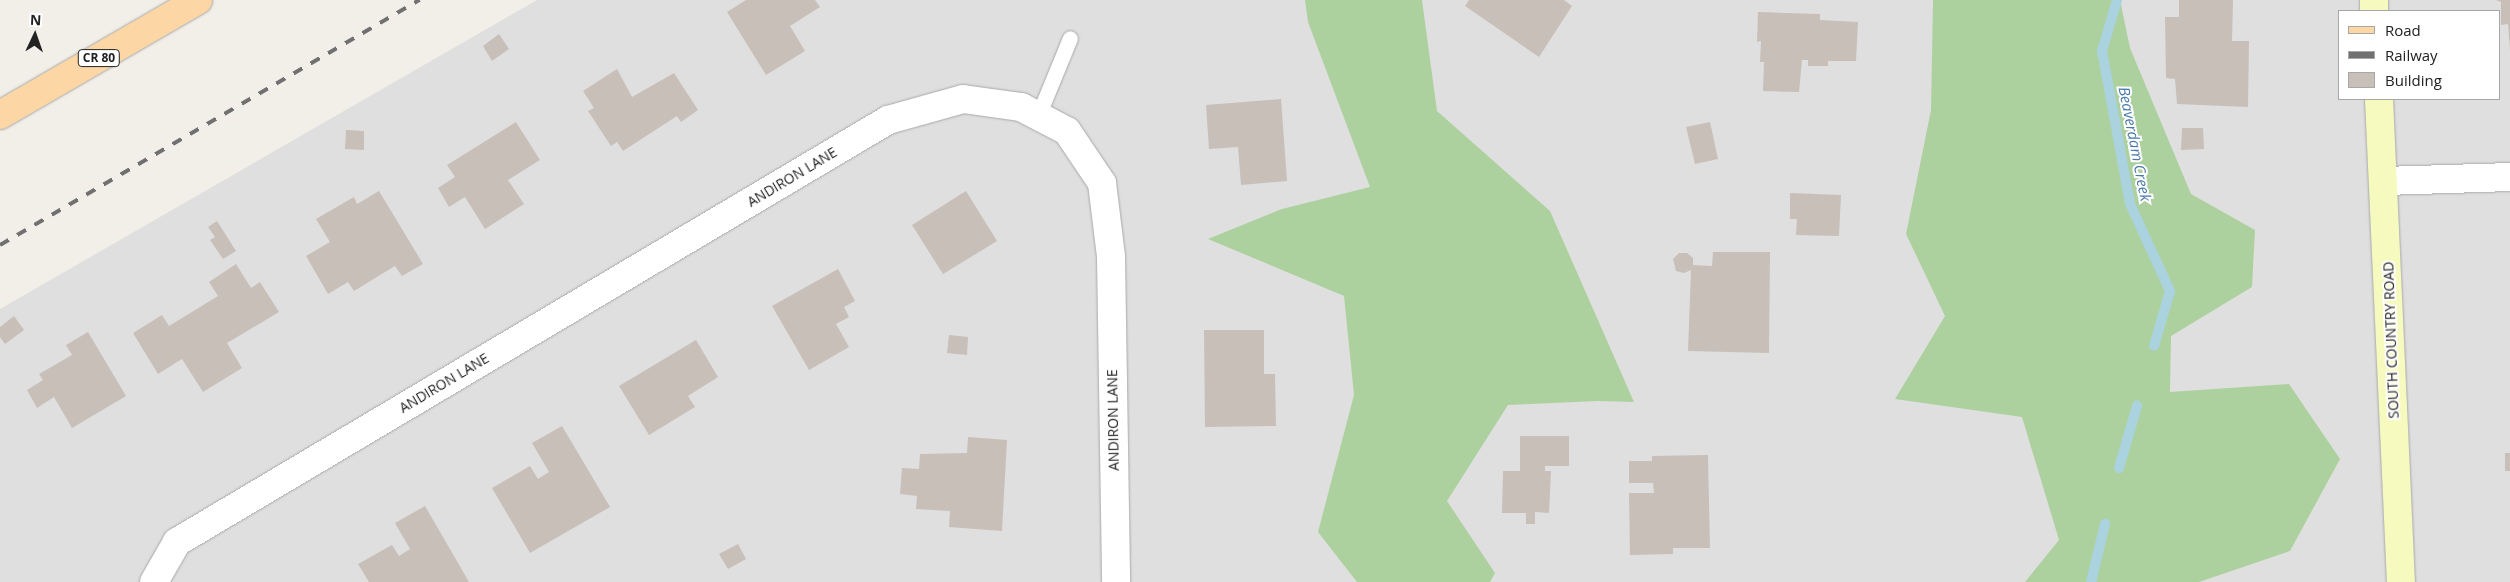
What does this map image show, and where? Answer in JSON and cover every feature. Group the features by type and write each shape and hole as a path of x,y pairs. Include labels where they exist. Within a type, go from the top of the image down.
{"main road":[{"name":"CR 80","path":"0,115 198,0"},
{"name":"SOUTH COUNTRY ROAD","path":"2379,100 2401,582"}],"street":[{"name":"ANDIRON LANE","path":"154,582 177,542 888,120 963,100 1021,107 1067,131 1102,183 1111,256 1116,582"},
{"path":"2384,181 2510,177"}],"lane":[{"path":"1038,116 1070,38"}],"shaded area":[{"path":"537,0 2510,0 2510,582 0,582 0,309"}],"green space":[{"path":"1305,0 1422,0 1437,111 1550,211 1634,402 1598,401 1508,405 1447,501 1495,573 1490,582 1357,582 1318,532 1354,395 1344,296 1208,239 1282,209 1370,187 1308,22"},
{"path":"1933,0 2120,0 2130,48 2191,194 2255,230 2252,287 2171,336 2170,392 2289,384 2340,459 2290,551 2199,582 2025,582 2059,540 2022,417 1895,399 1945,316 1906,234 1931,110"}],"building":[{"path":"746,0 815,0 820,7 790,26 805,51 766,75 727,12"},
{"path":"1469,0 1564,0 1572,6 1539,57 1465,6"},
{"path":"2179,0 2233,0 2232,41 2249,41 2248,107 2177,104 2175,79 2166,78 2165,17 2179,17"},
{"path":"2496,0 2510,0 2510,50 2508,24 2501,25 2501,2"},
{"path":"1758,12 1820,14 1820,20 1858,22 1856,61 1828,61 1828,66 1808,66 1808,60 1802,60 1799,92 1763,91 1764,62 1760,62 1761,41 1757,42"},
{"path":"499,34 509,49 492,61 483,46"},
{"path":"617,69 632,97 674,73 698,110 681,122 677,116 623,151 617,142 611,146 588,111 594,108 583,91"},
{"path":"1281,99 1287,181 1241,185 1238,147 1209,149 1206,105"},
{"path":"516,122 540,160 508,180 524,204 485,229 465,197 449,207 438,188 455,177 447,165"},
{"path":"1710,122 1718,159 1695,164 1686,127"},
{"path":"2182,128 2203,128 2204,149 2181,150"},
{"path":"346,130 364,131 364,150 345,149"},
{"path":"379,191 423,264 402,276 395,266 354,291 348,282 328,294 306,256 330,242 316,219 354,197 357,204"},
{"path":"966,191 997,241 943,274 912,225"},
{"path":"1790,193 1841,195 1839,236 1796,235 1797,219 1790,219"},
{"path":"217,221 236,251 223,259 210,240 215,237 208,227"},
{"path":"1713,252 1770,252 1769,353 1688,351 1691,270 1684,273 1676,271 1673,259 1679,253 1687,253 1693,258 1693,265 1712,266"},
{"path":"236,264 251,288 260,282 279,312 227,343 242,368 203,392 182,359 158,374 133,333 162,315 169,326 218,296 209,282"},
{"path":"838,269 855,301 844,307 849,317 836,324 849,347 809,370 772,306"},
{"path":"14,316 24,330 5,344 0,337 0,327"},
{"path":"1204,330 1264,330 1264,374 1275,374 1276,426 1205,427"},
{"path":"88,332 126,396 72,428 54,397 37,408 27,390 43,380 39,374 72,355 66,345"},
{"path":"949,335 968,337 967,355 947,353"},
{"path":"696,340 718,377 688,396 695,407 649,435 619,386"},
{"path":"562,426 610,507 530,553 492,488 530,466 538,479 549,472 532,443"},
{"path":"1520,436 1569,436 1569,466 1545,466 1545,471 1551,471 1549,513 1535,512 1535,524 1526,524 1526,513 1502,513 1503,471 1520,471"},
{"path":"968,437 1007,440 1002,531 949,527 950,511 916,509 917,496 900,494 902,468 919,469 920,454 967,453"},
{"path":"2505,453 2510,453 2510,471 2505,471"},
{"path":"1708,455 1710,548 1673,548 1673,554 1630,555 1629,493 1654,493 1653,483 1629,483 1629,461 1652,461 1652,456"},
{"path":"425,506 469,582 369,582 358,564 392,545 399,556 410,549 395,523"},
{"path":"738,544 746,559 728,569 719,554"}],"waterway":[{"name":"Beaverdam Creek","path":"2117,0 2102,51 2130,204 2170,291 2154,346"},
{"name":"Beaverdam Creek","path":"2119,468 2137,406"},
{"name":"Beaverdam Creek","path":"2091,582 2105,524"}],"railway":[{"path":"0,245 420,0"}]}
